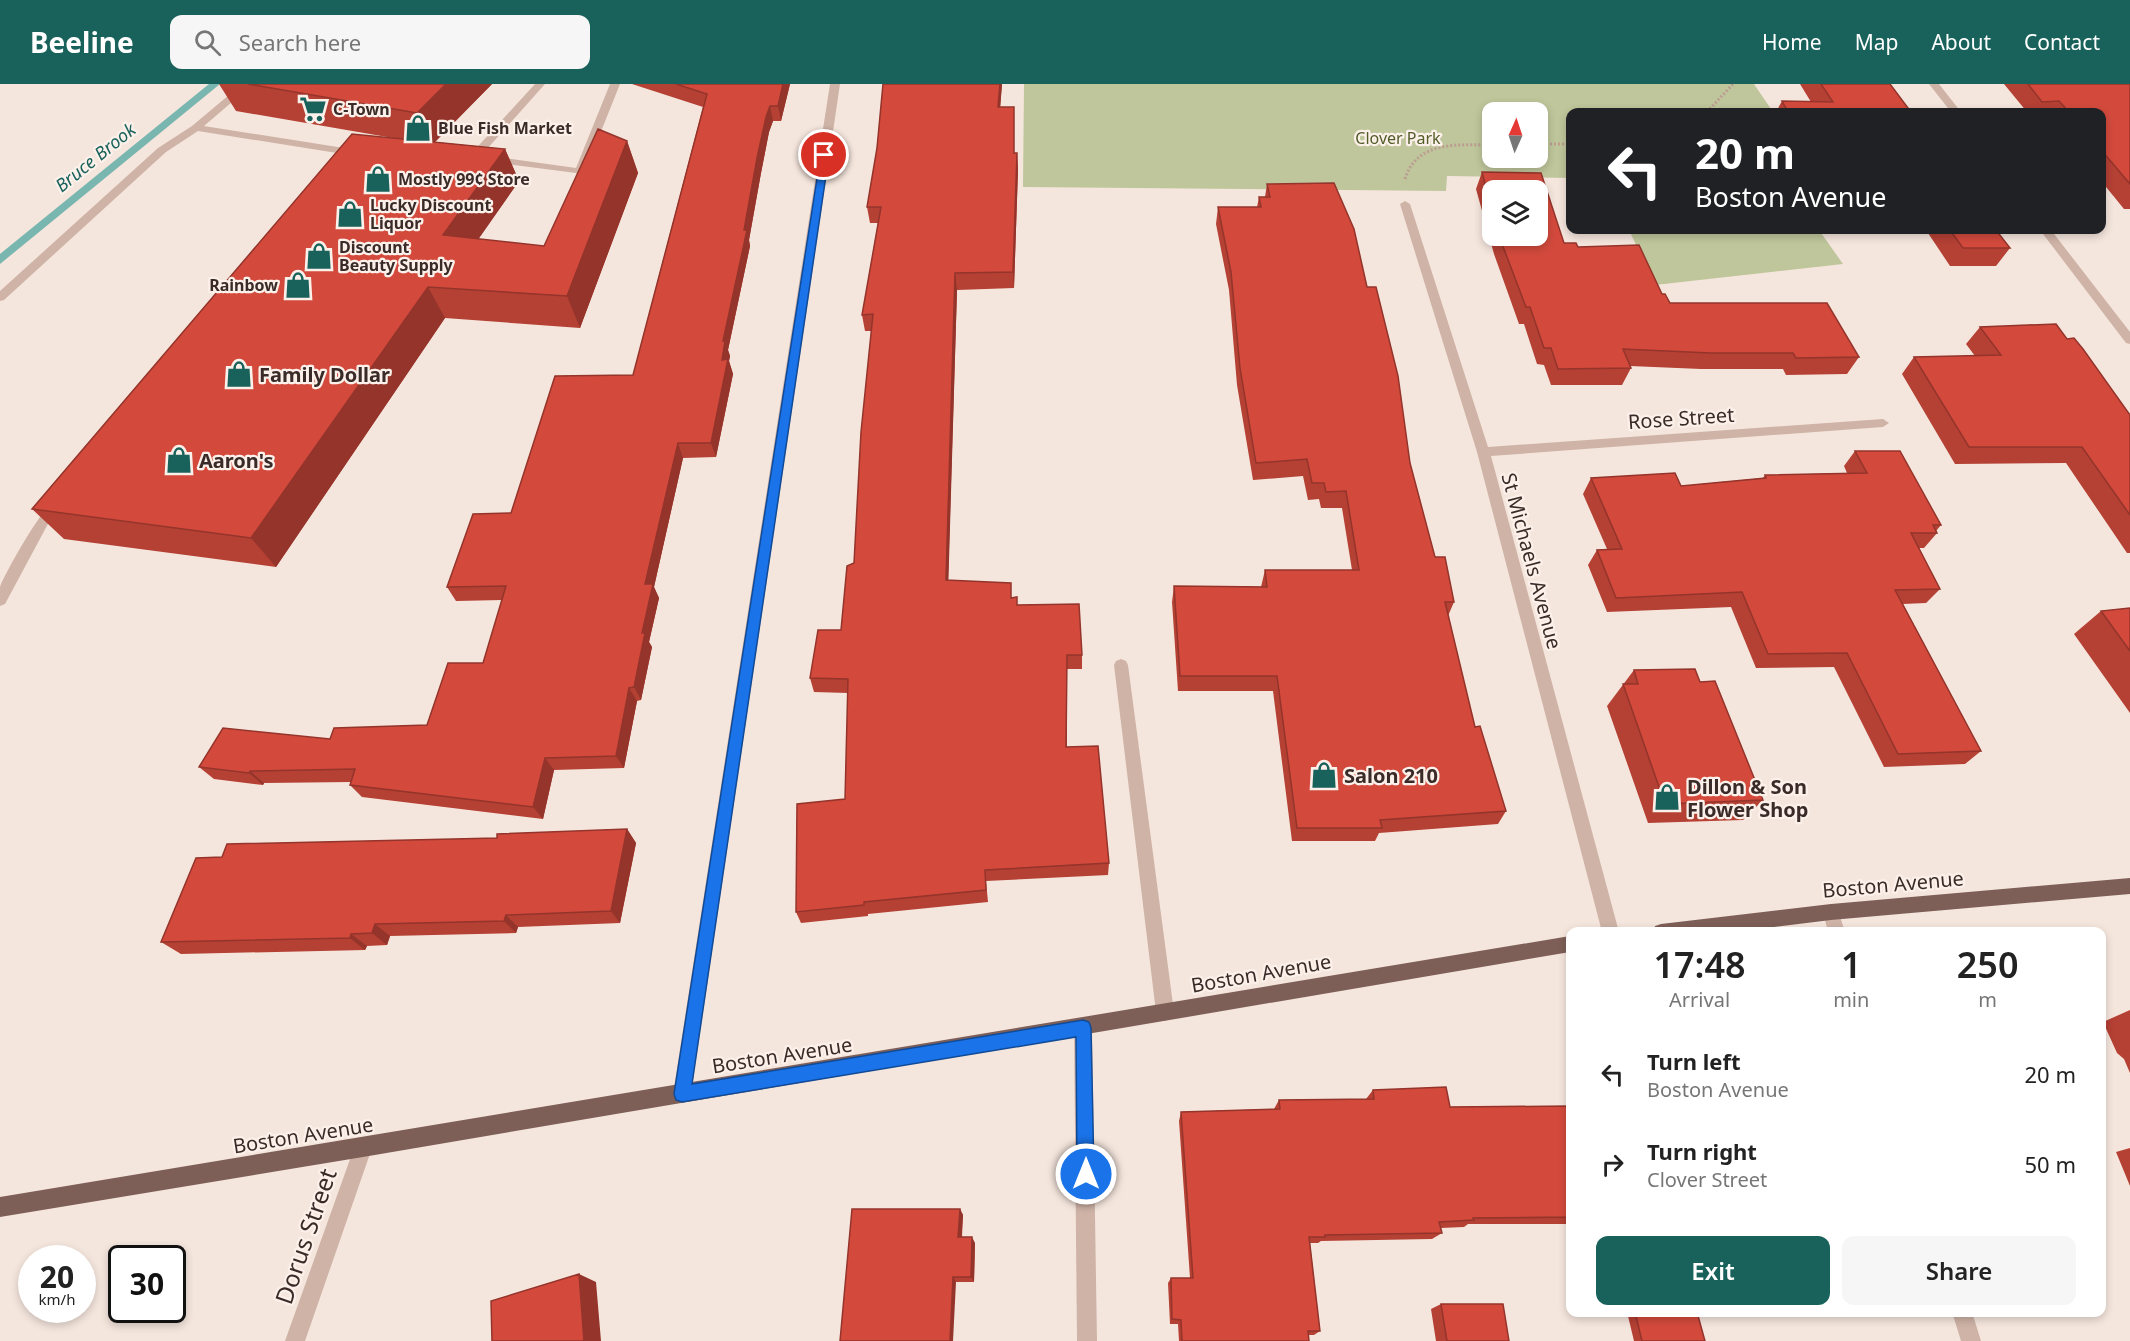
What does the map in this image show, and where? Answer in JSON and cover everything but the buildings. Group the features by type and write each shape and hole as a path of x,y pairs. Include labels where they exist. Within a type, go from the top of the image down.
{"main road":[{"name":"Boston Avenue","path":"1704,927 1831,912 2130,886"},
{"name":"Boston Avenue","path":"0,1207 1083,1028 1165,1012 1566,945"}],"street":[{"path":"0,297 162,150 196,128 248,84"},
{"path":"474,157 540,84"},
{"path":"462,156 580,172 615,84"},
{"path":"682,1094 835,84"},
{"path":"1934,84 1953,108"},
{"path":"196,128 350,151 330,168"},
{"name":"St Michaels Avenue","path":"1405,204 1483,452 1610,927"},
{"path":"2049,234 2130,340"},
{"name":"Rose Street","path":"1483,452 1882,423"},
{"path":"0,600 44,519 65,492"},
{"path":"1121,665 1165,1012"},
{"path":"1831,912 1836,927"},
{"path":"1083,1028 1088,1341"},
{"name":"Dorus Street","path":"295,1341 363,1148"},
{"path":"1964,1317 1971,1341"}],"path":[{"path":"1711,108 1732,84"},
{"path":"1548,144 1566,144"},
{"path":"1405,204 1406,172 1427,152 1442,146 1482,145"}],"green space":[{"name":"Clover Park","path":"1024,84 1754,84 1770,108 1566,108 1566,178 1447,176 1446,191 1023,187"},
{"path":"1631,234 1822,234 1843,264 1655,285"}],"waterway":[{"name":"Bruce Brook","path":"0,260 215,84"}],"place":[{"name":"C-Town","path":"313,109"},
{"name":"Blue Fish Market","path":"418,128"},
{"name":"Mostly 99¢ Store","path":"378,179"},
{"name":"Lucky Discount Liquor","path":"350,214"},
{"name":"Discount Beauty Supply","path":"319,256"},
{"name":"Rainbow","path":"298,285"},
{"name":"Family Dollar","path":"239,374"},
{"name":"Aaron's","path":"179,460"},
{"name":"Salon 210","path":"1324,775"},
{"name":"Dillon & Son Flower Shop","path":"1667,797"}],"route":[{"path":"824,155 682,1094 1083,1028 1086,1174"}]}
